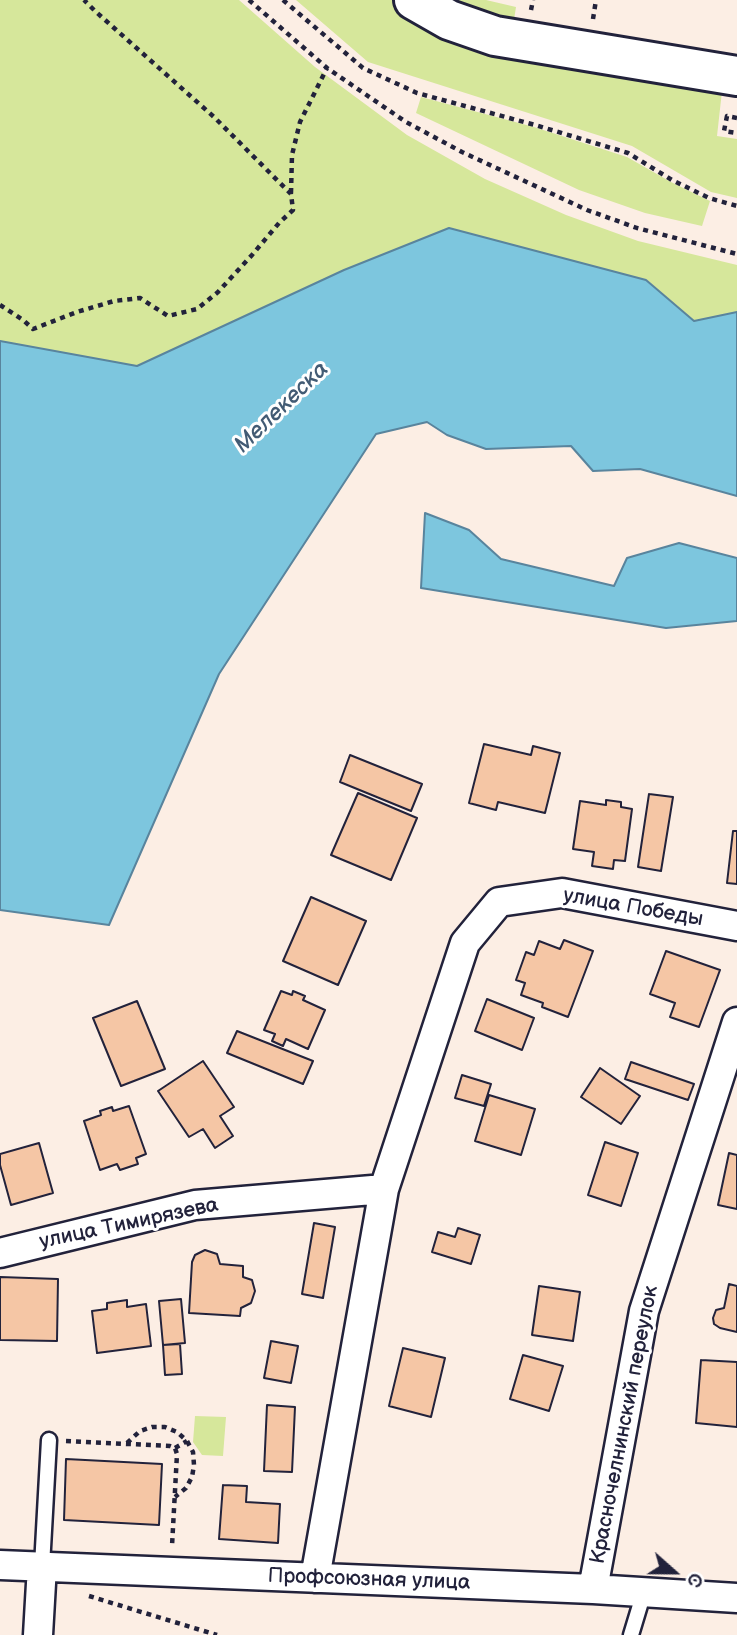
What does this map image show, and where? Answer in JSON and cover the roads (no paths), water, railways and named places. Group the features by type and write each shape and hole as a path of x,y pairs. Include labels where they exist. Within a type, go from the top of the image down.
{"main road":[{"path":"414,0 449,20 495,36 737,76"}],"street":[{"name":"улица Победы","path":"384,1189 465,943 499,902 562,892 737,926"},
{"name":"Красночелнинский переулок","path":"593,1589 644,1311 737,1022"},
{"name":"улица Тимирязева","path":"0,1253 195,1205 384,1189"},
{"path":"314,1578 384,1189"},
{"name":"Профсоюзная улица","path":"0,1564 593,1589 737,1598"},
{"path":"38,1635 42,1566"}],"lane":[{"path":"42,1566 49,1440"},
{"path":"631,1635 644,1592"}],"water":[{"name":"Мелекеска","path":"449,228 646,280 694,321 737,312 737,496 640,469 593,471 571,446 486,449 447,435 427,422 376,434 219,674 109,925 0,910 0,341 137,366 344,270"},
{"path":"425,513 469,530 501,559 614,586 627,558 679,543 737,558 737,621 666,628 421,588"}]}
